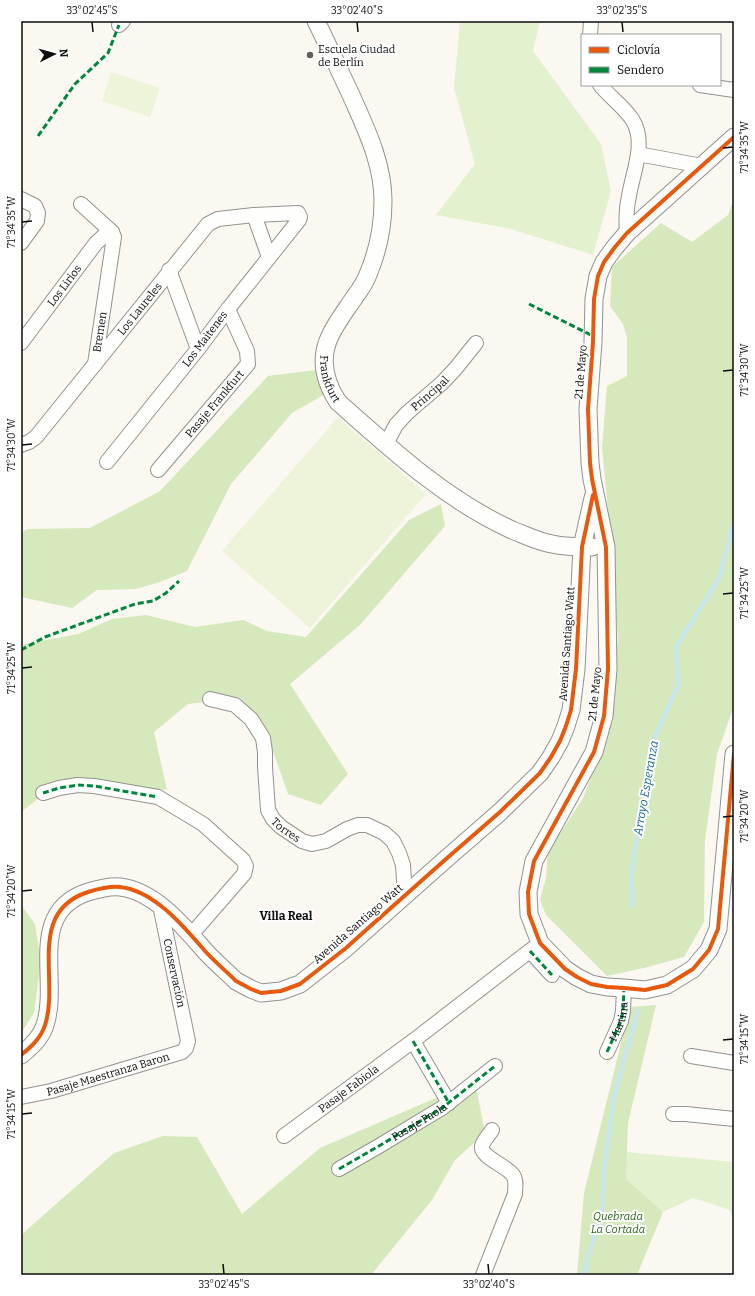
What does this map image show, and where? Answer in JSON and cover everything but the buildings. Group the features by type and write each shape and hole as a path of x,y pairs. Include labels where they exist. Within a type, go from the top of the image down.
{"street":[{"name":"Frankfurt","path":"316,21 330,48 372,143 382,186 383,202 377,248 369,272 330,336 326,347 324,359 327,381 332,392 338,402 411,466 445,491 495,522 536,540 552,544 582,547 606,547"},
{"path":"590,34 591,21"},
{"path":"601,86 632,119 639,138 638,154 629,196 626,220 627,233"},
{"path":"707,86 734,90"},
{"name":"21 de Mayo","path":"552,975 535,947 529,914 528,892 534,861 594,752 604,716 608,669 606,547 594,492 590,463 588,409 595,288 604,262 614,247 627,233 734,137"},
{"path":"638,154 702,166"},
{"path":"21,199 35,206 38,213 37,221 21,243"},
{"path":"81,204 112,232"},
{"name":"Los Laureles","path":"94,365 208,224 218,219 254,215 295,213 300,215"},
{"path":"254,215 269,257"},
{"name":"Los Maitenes","path":"107,462 299,220 300,215"},
{"name":"Los Lirios","path":"21,343 96,243 105,235 112,232"},
{"name":"Bremen","path":"21,445 36,437 94,365 114,242 112,232"},
{"name":"Los Laureles","path":"170,270 198,349"},
{"name":"Pasaje Frankfurt","path":"158,470 248,364 247,352 228,309"},
{"name":"Principal","path":"386,444 396,425 407,413 442,383 476,343"},
{"name":"Avenida Santiago Watt","path":"21,1055 29,1049 38,1038 45,1025 50,1004 49,941 54,919 63,906 80,894 100,888 120,887 140,892 160,905 236,981 261,993 282,991 300,984 327,963 500,812 540,773 560,741 569,716 573,692 576,655 582,547 594,492"},
{"name":"Torres","path":"210,699 235,705 250,719 263,738 268,810 273,819 281,827 302,841 312,844 326,841 347,829 358,825 367,825 384,833 393,841 399,853 403,865 405,896"},
{"name":"21 de Mayo","path":"535,947 577,977 592,984 608,987 645,990 667,985 693,969 709,950 718,929 734,754"},
{"path":"43,793 78,785 94,786 158,797 203,824 243,860 246,866 244,874 191,935"},
{"name":"Torres","path":"403,865 419,883"},
{"name":"Conservación","path":"160,905 188,1041"},
{"name":"Pasaje Fabiola","path":"284,1136 414,1041 535,947"},
{"name":"Martina","path":"608,1052 621,1021 624,988"},
{"name":"Pasaje Maestranza Baron","path":"21,1097 51,1091 182,1052 186,1048 188,1041"},
{"path":"414,1041 449,1103"},
{"path":"691,1056 734,1063"},
{"name":"Pasaje Paola","path":"339,1169 449,1103 495,1066"},
{"path":"673,1114 734,1119"},
{"path":"482,1275 515,1194 516,1182 508,1169 485,1154 482,1150 482,1145 492,1130"}],"green space":[{"path":"460,21 540,21 533,51 601,144 611,191 593,255 511,229 436,215 475,164 454,88"},
{"path":"111,72 160,88 150,117 102,101"},
{"path":"734,199 734,706 717,754 705,840 704,922 684,957 607,976 546,915 540,900 546,878 548,852 583,798 608,734 618,640 602,448 607,386 627,376 627,338 623,324 610,306 612,267 661,223 692,242 728,215"},
{"path":"323,369 327,393 292,413 231,484 187,571 160,582 136,589 97,590 72,608 21,597 21,533 27,529 90,528 160,491 268,376"},
{"path":"338,417 426,494 310,628 222,551"},
{"path":"441,504 445,526 360,625 290,684 348,774 321,805 288,794 267,734 223,700 188,704 154,732 167,790 81,781 43,795 21,812 21,647 25,644 78,634 112,619 146,615 195,627 243,620 267,631 306,637 409,520"},
{"path":"21,905 35,924 41,962 34,1013 21,1033"},
{"name":"Quebrada La Cortada","path":"656,1005 628,1123 626,1179 663,1212 637,1275 577,1275 584,1193 630,1007"},
{"path":"475,1081 485,1133 455,1160 432,1200 371,1275 21,1274 21,1235 114,1153 163,1136 197,1137 242,1214 320,1148"},
{"path":"626,1152 734,1162 734,1223 730,1210 693,1198 663,1212 626,1179"}],"waterway":[{"name":"Arroyo Esperanza","path":"632,906 631,874 652,743 678,685 676,647 719,578 734,520"},
{"path":"584,1275 602,1212 604,1168 614,1095 638,1010"}],"marked path":[{"path":"38,136 75,84 108,53 119,25"},
{"path":"529,304 593,336"},
{"path":"21,650 45,637 135,604 153,601 166,593 179,581"},
{"path":"43,793 59,788 78,785 94,786 158,797"},
{"path":"530,951 552,975"},
{"path":"607,1052 621,1021 624,988"},
{"path":"413,1041 449,1103"},
{"path":"339,1169 442,1108 495,1066"}],"cycle path":[{"path":"734,137 627,233 604,262 598,276 594,299 593,342 588,409 592,479 606,547 608,669 604,716 594,752 534,861 528,892 529,914 540,943 565,969 591,984 607,987 645,990 667,985 693,969 709,950 718,929 734,754"},
{"path":"21,1055 38,1038 45,1025 49,1007 49,949 51,931 57,915 69,902 88,892 112,887 133,890 145,895 178,921 209,955 236,981 261,993 281,991 300,984 346,948 500,812 540,773 560,741 571,710 576,669 582,547 593,495"}],"place":[{"name":"Escuela Ciudad de Berlín","path":"310,55"}],"district":[{"name":"Villa Real","path":"286,916"}]}
